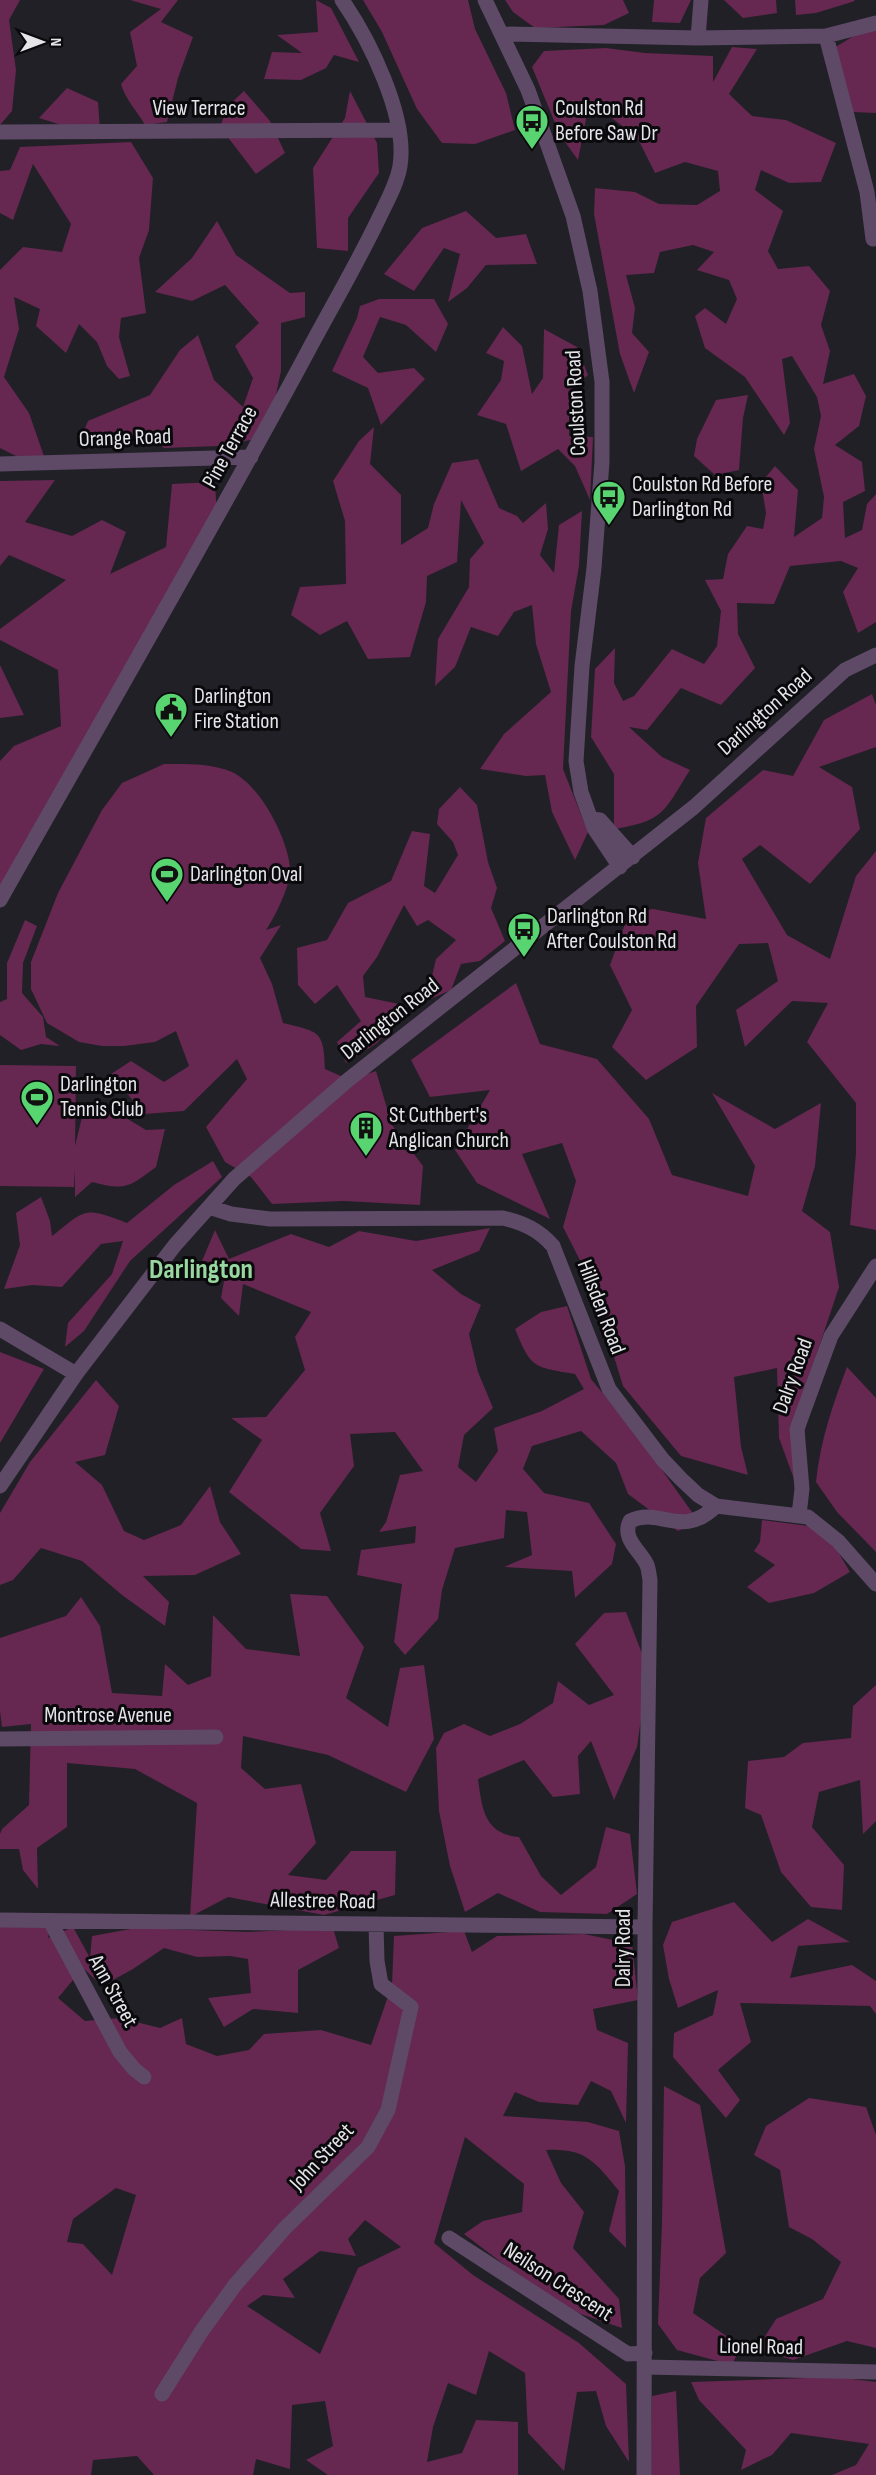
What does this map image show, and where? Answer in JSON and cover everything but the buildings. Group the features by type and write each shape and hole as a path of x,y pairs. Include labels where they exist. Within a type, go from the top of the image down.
{"street":[{"name":"Pine Terrace","path":"0,900 251,457 394,187 400,166 398,130 391,100 367,42 342,0"},
{"name":"Coulston Road","path":"485,0 528,90 573,216 590,291 602,382 601,473 594,568 582,666 576,760 581,792 594,828 627,862"},
{"path":"698,38 701,0"},
{"path":"502,34 698,38 826,36 876,23"},
{"path":"826,36 867,192 873,239"},
{"name":"View Terrace","path":"0,132 398,130"},
{"name":"Orange Road","path":"0,464 251,457"},
{"name":"Darlington Road","path":"0,1486 76,1374 175,1245 234,1179 348,1080 694,807 844,670 876,655"},
{"name":"Hillsden Road","path":"210,1207 231,1214 270,1219 503,1218 536,1230 553,1246 609,1389 663,1460 681,1479 698,1495 716,1506 799,1515 816,1522 838,1541 876,1584"},
{"name":"Dalry Road","path":"799,1515 802,1489 797,1429 831,1336 876,1266"},
{"path":"0,1329 76,1374"},
{"name":"Dalry Road","path":"644,2475 645,1927 650,1580 647,1565 629,1538 628,1525 637,1518 679,1523 691,1522 706,1516 716,1506"},
{"name":"Montrose Avenue","path":"0,1738 216,1737"},
{"name":"Allestree Road","path":"0,1920 645,1927"},
{"name":"Ann Street","path":"50,1921 120,2052 144,2077"},
{"name":"John Street","path":"162,2394 201,2332 235,2285 284,2229 368,2147 388,2110 411,2007 381,1984 376,1961 376,1924"},
{"name":"Neilson Crescent","path":"449,2238 628,2354 645,2360"},
{"name":"Lionel Road","path":"645,2360 876,2372"}],"shaded area":[{"path":"0,0 20,0 9,20 16,70 12,111 0,125"},
{"path":"130,0 178,0 161,22 193,37 178,78 167,122 145,125 128,100 121,84 137,66 130,32 161,9"},
{"path":"316,0 331,8 359,62 334,55 326,68 301,80 264,79 272,52 302,53 277,35 318,32"},
{"path":"363,0 468,0 475,29 506,93 515,130 475,144 442,143 417,109 382,32"},
{"path":"505,0 623,0 629,13 604,25 535,28 513,12"},
{"path":"654,0 691,0 680,23 652,22"},
{"path":"724,0 776,0 777,13 743,18"},
{"path":"795,0 855,1 816,13 796,15"},
{"path":"876,29 876,113 852,112 834,48 857,34"},
{"path":"732,47 757,49 729,94 752,116 786,120 836,143 821,182 789,183 761,170 755,190 783,211 768,251 778,269 809,266 830,291 821,325 830,351 823,384 854,374 866,396 859,426 835,445 862,462 865,491 843,502 845,538 862,530 867,504 876,494 876,622 858,633 843,592 858,568 841,561 790,566 774,604 737,603 738,634 755,668 721,705 681,688 647,730 629,727 662,757 690,770 668,805 654,818 614,829 614,774 591,737 595,669 615,648 614,683 623,701 634,696 672,649 704,664 717,646 721,611 705,580 723,579 728,554 747,526 763,529 766,513 761,483 775,466 798,490 794,537 822,518 824,497 814,449 821,416 817,397 792,356 782,359 790,423 784,435 745,377 705,348 695,316 705,308 726,324 737,299 729,280 697,270 714,252 693,245 660,252 654,273 626,275 635,308 632,333 649,352 634,393 620,354 594,214 595,188 635,192 659,204 697,205 720,191 718,171 685,162 655,173 637,137 605,113 587,114 578,160 560,135 532,67 544,51 606,48 645,53 713,56 713,82"},
{"path":"67,88 98,102 100,130 71,128 39,118"},
{"path":"244,91 270,121 285,153 256,174 220,127 228,106"},
{"path":"350,91 377,143 379,173 348,218 348,251 317,248 313,168 345,118"},
{"path":"131,142 153,178 149,230 139,258 146,313 121,318 119,337 130,376 119,379 107,366 97,342 79,324 66,353 36,326 40,309 14,297 19,329 4,377 29,413 45,459 20,458 0,448 0,270 23,247 62,252 71,224 33,164 13,220 0,213 0,171 10,170 20,147"},
{"path":"466,211 496,238 526,234 537,264 486,265 467,288 448,302 460,254 444,248 414,291 384,274 422,228"},
{"path":"217,221 236,255 290,293 305,292 305,317 281,323 281,371 267,437 219,446 164,448 152,439 120,446 79,443 88,421 150,395 180,350 198,335 214,380 243,407 253,378 235,346 259,323 225,285 192,301 155,292 192,258"},
{"path":"379,299 434,299 448,324 436,352 406,325 380,317 363,357 378,373 414,368 425,379 381,425 368,388 332,371 357,318 360,306"},
{"path":"503,327 522,346 532,394 543,378 544,329 577,347 588,375 569,391 569,436 593,437 590,500 575,466 558,449 521,471 506,424 477,415 501,380 504,361 486,353"},
{"path":"748,395 743,418 739,470 715,475 694,456 697,439 716,400"},
{"path":"374,427 370,464 401,495 401,545 428,528 434,504 452,463 478,459 499,508 517,516 523,523 546,503 548,529 540,555 554,573 559,525 582,511 579,566 571,611 563,769 588,832 575,860 552,812 545,775 526,776 480,769 504,734 551,692 536,644 532,605 514,612 498,636 471,627 455,667 435,686 438,639 469,587 470,559 484,543 461,500 457,562 427,576 426,602 410,657 368,659 347,621 320,635 291,615 300,587 346,584 345,521 333,481 359,441"},
{"path":"55,480 25,522 72,536 102,520 126,532 110,574 166,547 172,484 215,482 217,517 0,887 0,761 14,746 61,726 58,670 0,640 0,629 66,580 9,555 0,566 0,481"},
{"path":"0,665 24,715 0,718"},
{"path":"872,694 876,705 876,747 819,767 852,787 860,829 810,884 760,845 742,859 787,935 830,959 856,876 876,851 876,1230 850,1225 856,1153 856,1103 807,1042 828,1003 792,1001 745,1047 736,1010 778,981 768,943 739,944 696,1006 697,1047 646,1080 612,1047 632,1010 610,965 629,913 653,909 706,919 698,863 706,818 763,770 793,776 824,720"},
{"path":"164,764 207,766 232,772 252,788 270,813 284,841 290,874 282,900 266,930 281,925 260,958 272,984 283,1023 305,1028 317,1035 323,1047 325,1069 350,1080 376,1071 392,1125 423,1166 420,1205 343,1201 272,1204 251,1177 225,1162 206,1127 247,1079 237,1059 184,1111 144,1114 111,1074 131,1061 164,1082 189,1066 176,1031 155,1042 102,1046 79,1042 47,1023 31,989 31,962 58,893 102,810 122,783"},
{"path":"460,787 477,805 488,862 497,888 491,908 505,941 480,961 461,964 451,990 426,1001 436,959 456,940 428,920 417,926 404,905 377,957 363,976 365,997 409,1006 377,1043 346,1063 337,1042 361,1021 337,985 315,1004 298,985 297,948 327,940 348,903 391,881 412,831 430,834 424,886 435,893 458,855 453,842 437,824 439,809"},
{"path":"25,920 37,926 23,963 22,993 43,1017 46,1037 60,1046 41,1044 21,1050 0,1035 0,1002 7,999 7,963"},
{"path":"516,983 540,1044 597,1059 649,1119 672,1175 748,1196 755,1166 712,1093 775,1129 821,1103 815,1166 802,1211 830,1232 839,1287 814,1362 808,1416 794,1479 779,1438 777,1368 734,1377 741,1447 748,1475 681,1456 623,1386 591,1282 563,1227 576,1181 562,1143 522,1154 550,1219 477,1183 455,1150 490,1090 430,1097 411,1060"},
{"name":"Darlington Tennis Club","path":"0,1065 76,1066 75,1146 82,1117 108,1107 146,1130 165,1129 156,1167 127,1185 113,1186 92,1182 75,1197 75,1168 74,1187 0,1186"},
{"path":"213,1161 222,1177 130,1261 84,1331 65,1347 68,1323 112,1274 123,1241 101,1244 62,1287 32,1285 4,1289 20,1245 16,1213 41,1197 50,1221 52,1236 72,1220 86,1213 102,1214 127,1223 174,1185"},
{"path":"490,1228 479,1251 432,1270 461,1294 481,1305 469,1334 478,1372 493,1408 464,1435 458,1467 476,1482 498,1451 494,1428 542,1411 584,1389 575,1374 550,1370 535,1364 525,1352 515,1329 541,1312 567,1306 591,1379 637,1435 699,1522 678,1531 628,1494 616,1463 581,1431 532,1446 523,1469 544,1493 589,1503 616,1544 612,1564 575,1598 572,1571 504,1567 532,1555 527,1512 506,1510 504,1538 455,1548 442,1590 438,1619 405,1655 394,1642 402,1584 357,1575 361,1550 415,1543 416,1526 379,1532 386,1522 400,1475 423,1471 395,1432 350,1434 354,1466 320,1513 331,1551 301,1549 229,1492 262,1440 231,1418 266,1417 305,1370 295,1337 311,1312 243,1284 239,1316 221,1298 227,1264 202,1261 215,1230 229,1259 291,1234 329,1247 359,1231 416,1241"},
{"path":"0,1352 44,1369 0,1443"},
{"path":"847,1367 876,1398 876,1552 837,1512 816,1482 824,1437"},
{"path":"96,1380 119,1406 105,1455 75,1462 102,1485 124,1531 144,1540 181,1525 210,1486 220,1522 241,1554 195,1575 143,1576 169,1602 165,1626 122,1595 82,1561 41,1548 13,1580 0,1585 0,1513 30,1462"},
{"path":"762,1520 824,1528 850,1572 814,1593 769,1603 747,1587 775,1565 754,1551 760,1542"},
{"path":"290,1594 327,1596 364,1647 346,1698 388,1727 400,1668 424,1665 434,1739 406,1792 328,1755 243,1736 241,1768 265,1789 301,1784 316,1843 288,1875 326,1880 351,1851 396,1851 395,1895 324,1915 228,1897 190,1917 197,1803 135,1769 67,1763 67,1827 37,1848 38,1889 23,1870 19,1849 0,1849 2,1829 29,1805 31,1724 2,1727 0,1638 66,1616 81,1597 100,1626 112,1693 162,1696 165,1664 188,1685 211,1676 213,1615 246,1649 300,1656"},
{"path":"626,1612 648,1669 637,1747 614,1800 591,1741 578,1756 580,1794 553,1797 524,1760 478,1779 481,1800 492,1825 507,1835 519,1837 541,1876 561,1895 596,1867 606,1827 630,1834 637,1894 607,1914 540,1912 498,1893 465,1912 450,1866 439,1811 436,1748 444,1733 464,1724 490,1736 520,1724 553,1703 558,1681 589,1705 614,1695 575,1644 604,1613"},
{"path":"876,1685 876,1821 863,1834 860,1780 819,1792 812,1827 844,1865 842,1910 811,1907 781,1872 761,1815 745,1808 748,1761 784,1757 803,1743 851,1738 853,1706"},
{"path":"734,1902 772,1942 808,1919 850,1942 798,1946 790,1978 852,1965 876,1981 876,2014 870,2006 740,2003 751,2042 718,2070 740,2100 726,2118 673,2057 674,2033 713,2015 718,1990 678,2008 669,1979 663,1945 672,1922"},
{"path":"0,1923 51,1924 48,1938 73,1927 90,1958 92,1936 136,1928 248,1932 333,1928 339,1948 298,1970 298,2013 253,2009 224,2027 208,1998 251,1993 248,1959 230,1956 197,1957 164,1948 102,1986 83,1968 58,1998 85,2021 120,2018 160,2028 182,2018 186,2044 217,2056 249,2050 264,2034 321,2030 371,2045 392,1985 394,1936 464,1931 472,1952 497,1936 584,1934 632,1944 638,2000 593,2009 597,2030 628,2043 626,2123 611,2091 591,2081 578,2105 539,2102 515,2092 503,2116 588,2122 619,2131 625,2166 626,2248 609,2231 619,2191 596,2165 580,2154 571,2151 546,2150 561,2183 584,2212 573,2248 619,2299 622,2328 560,2307 464,2234 483,2221 522,2212 524,2184 465,2137 434,2243 473,2275 579,2343 626,2384 629,2462 606,2426 596,2391 577,2392 564,2471 528,2433 525,2373 489,2351 476,2395 448,2383 433,2427 427,2462 462,2453 476,2420 518,2422 518,2475 328,2475 306,2460 333,2446 325,2401 292,2405 290,2469 256,2459 253,2475 154,2475 137,2456 93,2460 91,2475 0,2475","holes":["116,2188 136,2195 112,2275 83,2244 67,2242 73,2219","365,2220 401,2247 358,2268 320,2354 247,2306 263,2295 295,2298 283,2279 320,2251 356,2256 348,2239"]},
{"path":"664,2086 700,2105 726,2253 700,2278 693,2313 741,2346 732,2365 677,2350 658,2324"},
{"path":"809,2098 866,2107 876,2135 876,2348 847,2341 793,2360 757,2349 776,2319 823,2299 841,2262 812,2239 789,2227 780,2170 754,2155 766,2126"},
{"path":"836,2377 876,2382 876,2475 832,2475 856,2465 869,2444 791,2433 772,2455 741,2470 746,2450 699,2400 691,2382"},
{"path":"676,2391 680,2475 651,2475 652,2396"}],"place":[{"name":"Coulston Rd Before Saw Dr","path":"532,150"},
{"name":"Coulston Rd Before Darlington Rd","path":"609,526"},
{"name":"Darlington Fire Station","path":"171,738"},
{"name":"Darlington Oval","path":"167,903"},
{"name":"Darlington Rd After Coulston Rd","path":"524,958"},
{"name":"Darlington Tennis Club","path":"37,1126"},
{"name":"St Cuthbert's Anglican Church","path":"366,1157"}],"district":[{"name":"Darlington","path":"201,1269"}]}
